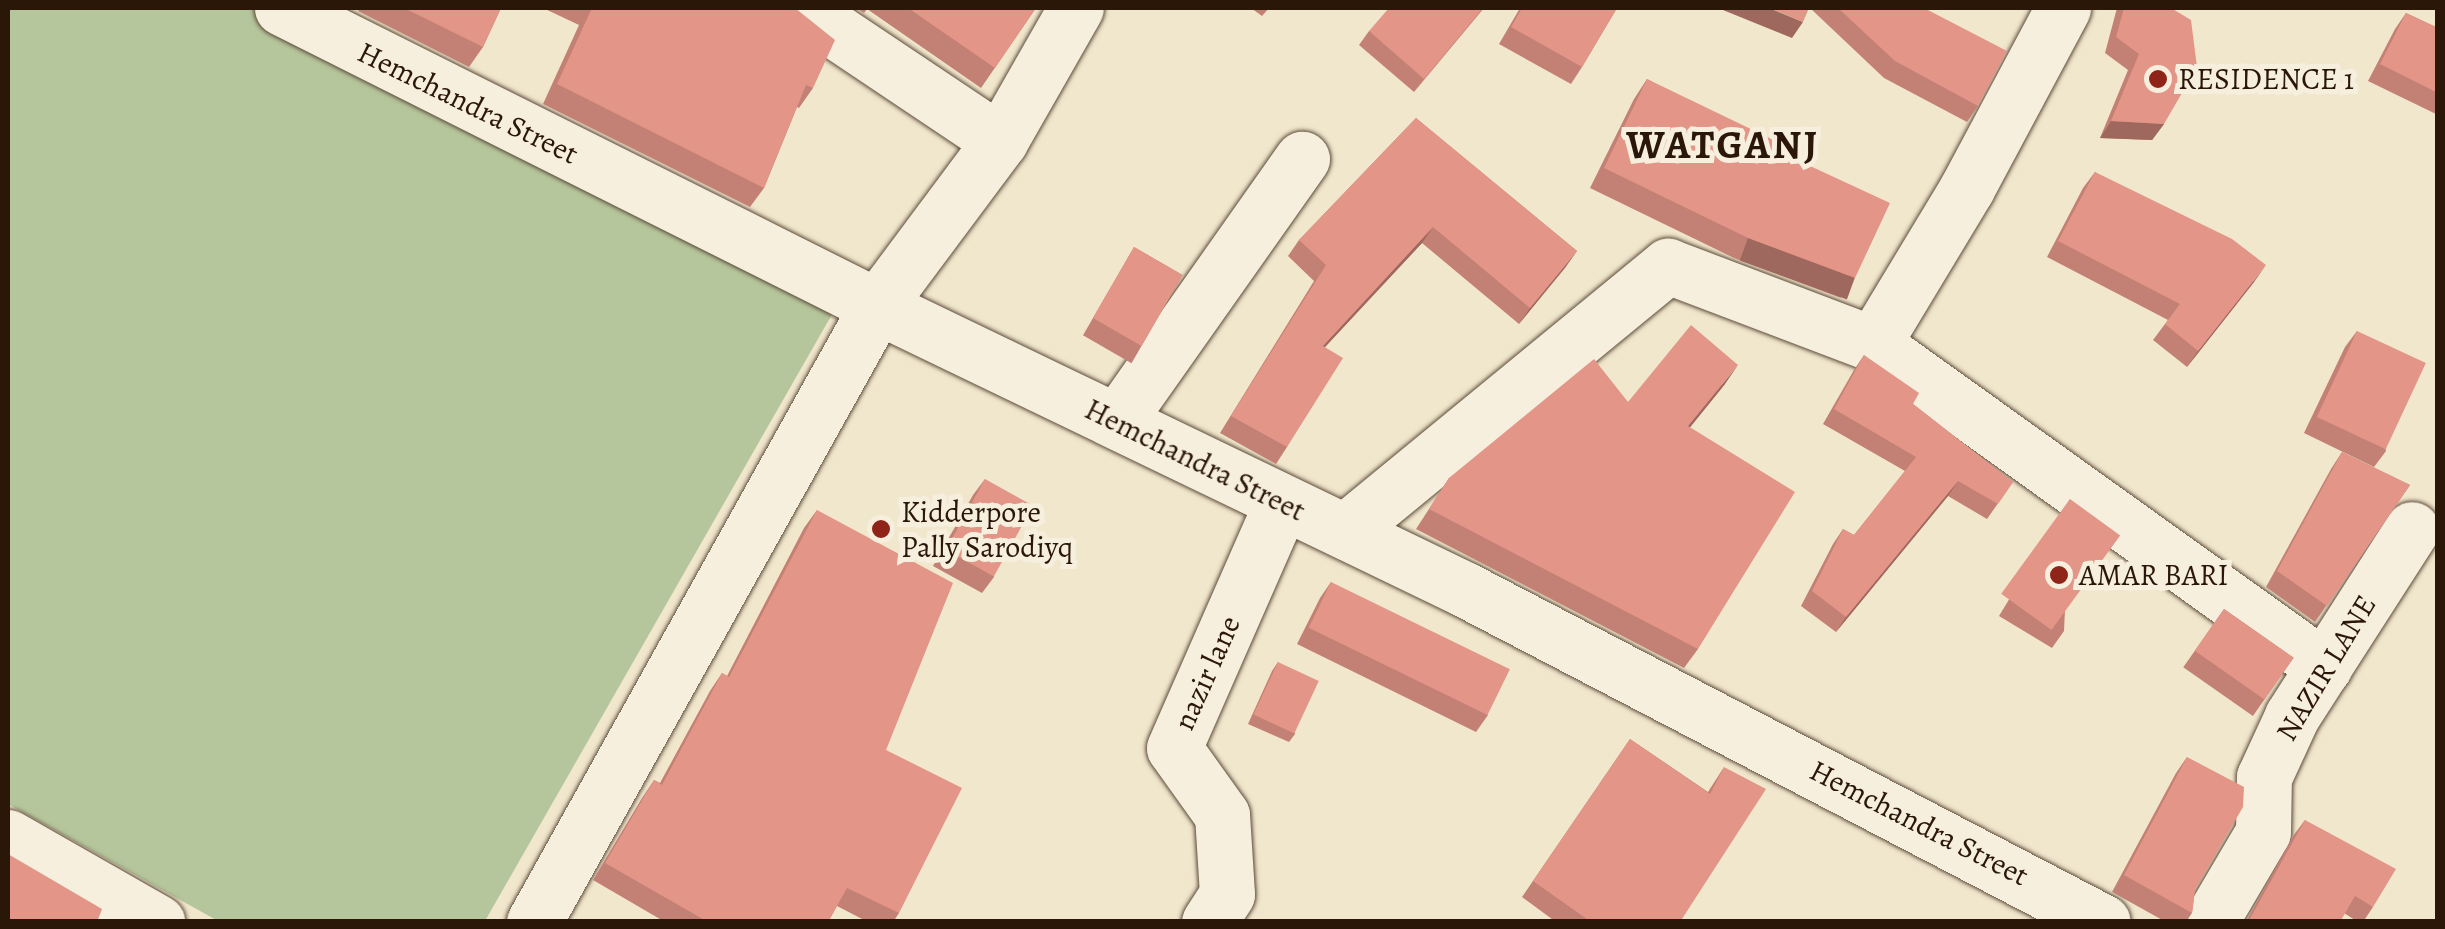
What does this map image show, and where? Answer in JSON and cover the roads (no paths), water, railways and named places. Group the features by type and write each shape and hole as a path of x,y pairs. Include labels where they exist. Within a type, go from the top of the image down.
{"street":[{"path":"802,8 1000,141"},
{"path":"534,922 876,306 1000,141 1076,8"},
{"path":"1872,344 1968,188 2063,8"},
{"name":"Hemchandra Street","path":"314,16 876,306 1345,532 2103,922"},
{"path":"1117,421 1302,159"},
{"path":"1345,532 1668,266 1872,344 2324,668"},
{"name":"nazir lane","path":"1218,908 1222,815 1174,748 1281,504"},
{"name":"NAZIR LANE","path":"2210,922 2262,832 2264,777 2324,668 2412,529"},
{"path":"8,836 157,922"}],"place":[{"name":"RESIDENCE 1","path":"2158,79"},
{"name":"Kidderpore Pally Sarodiyq","path":"881,529"},
{"name":"AMAR BARI","path":"2059,575"}],"district":[{"name":"WATGANJ","path":"1723,145"}]}
